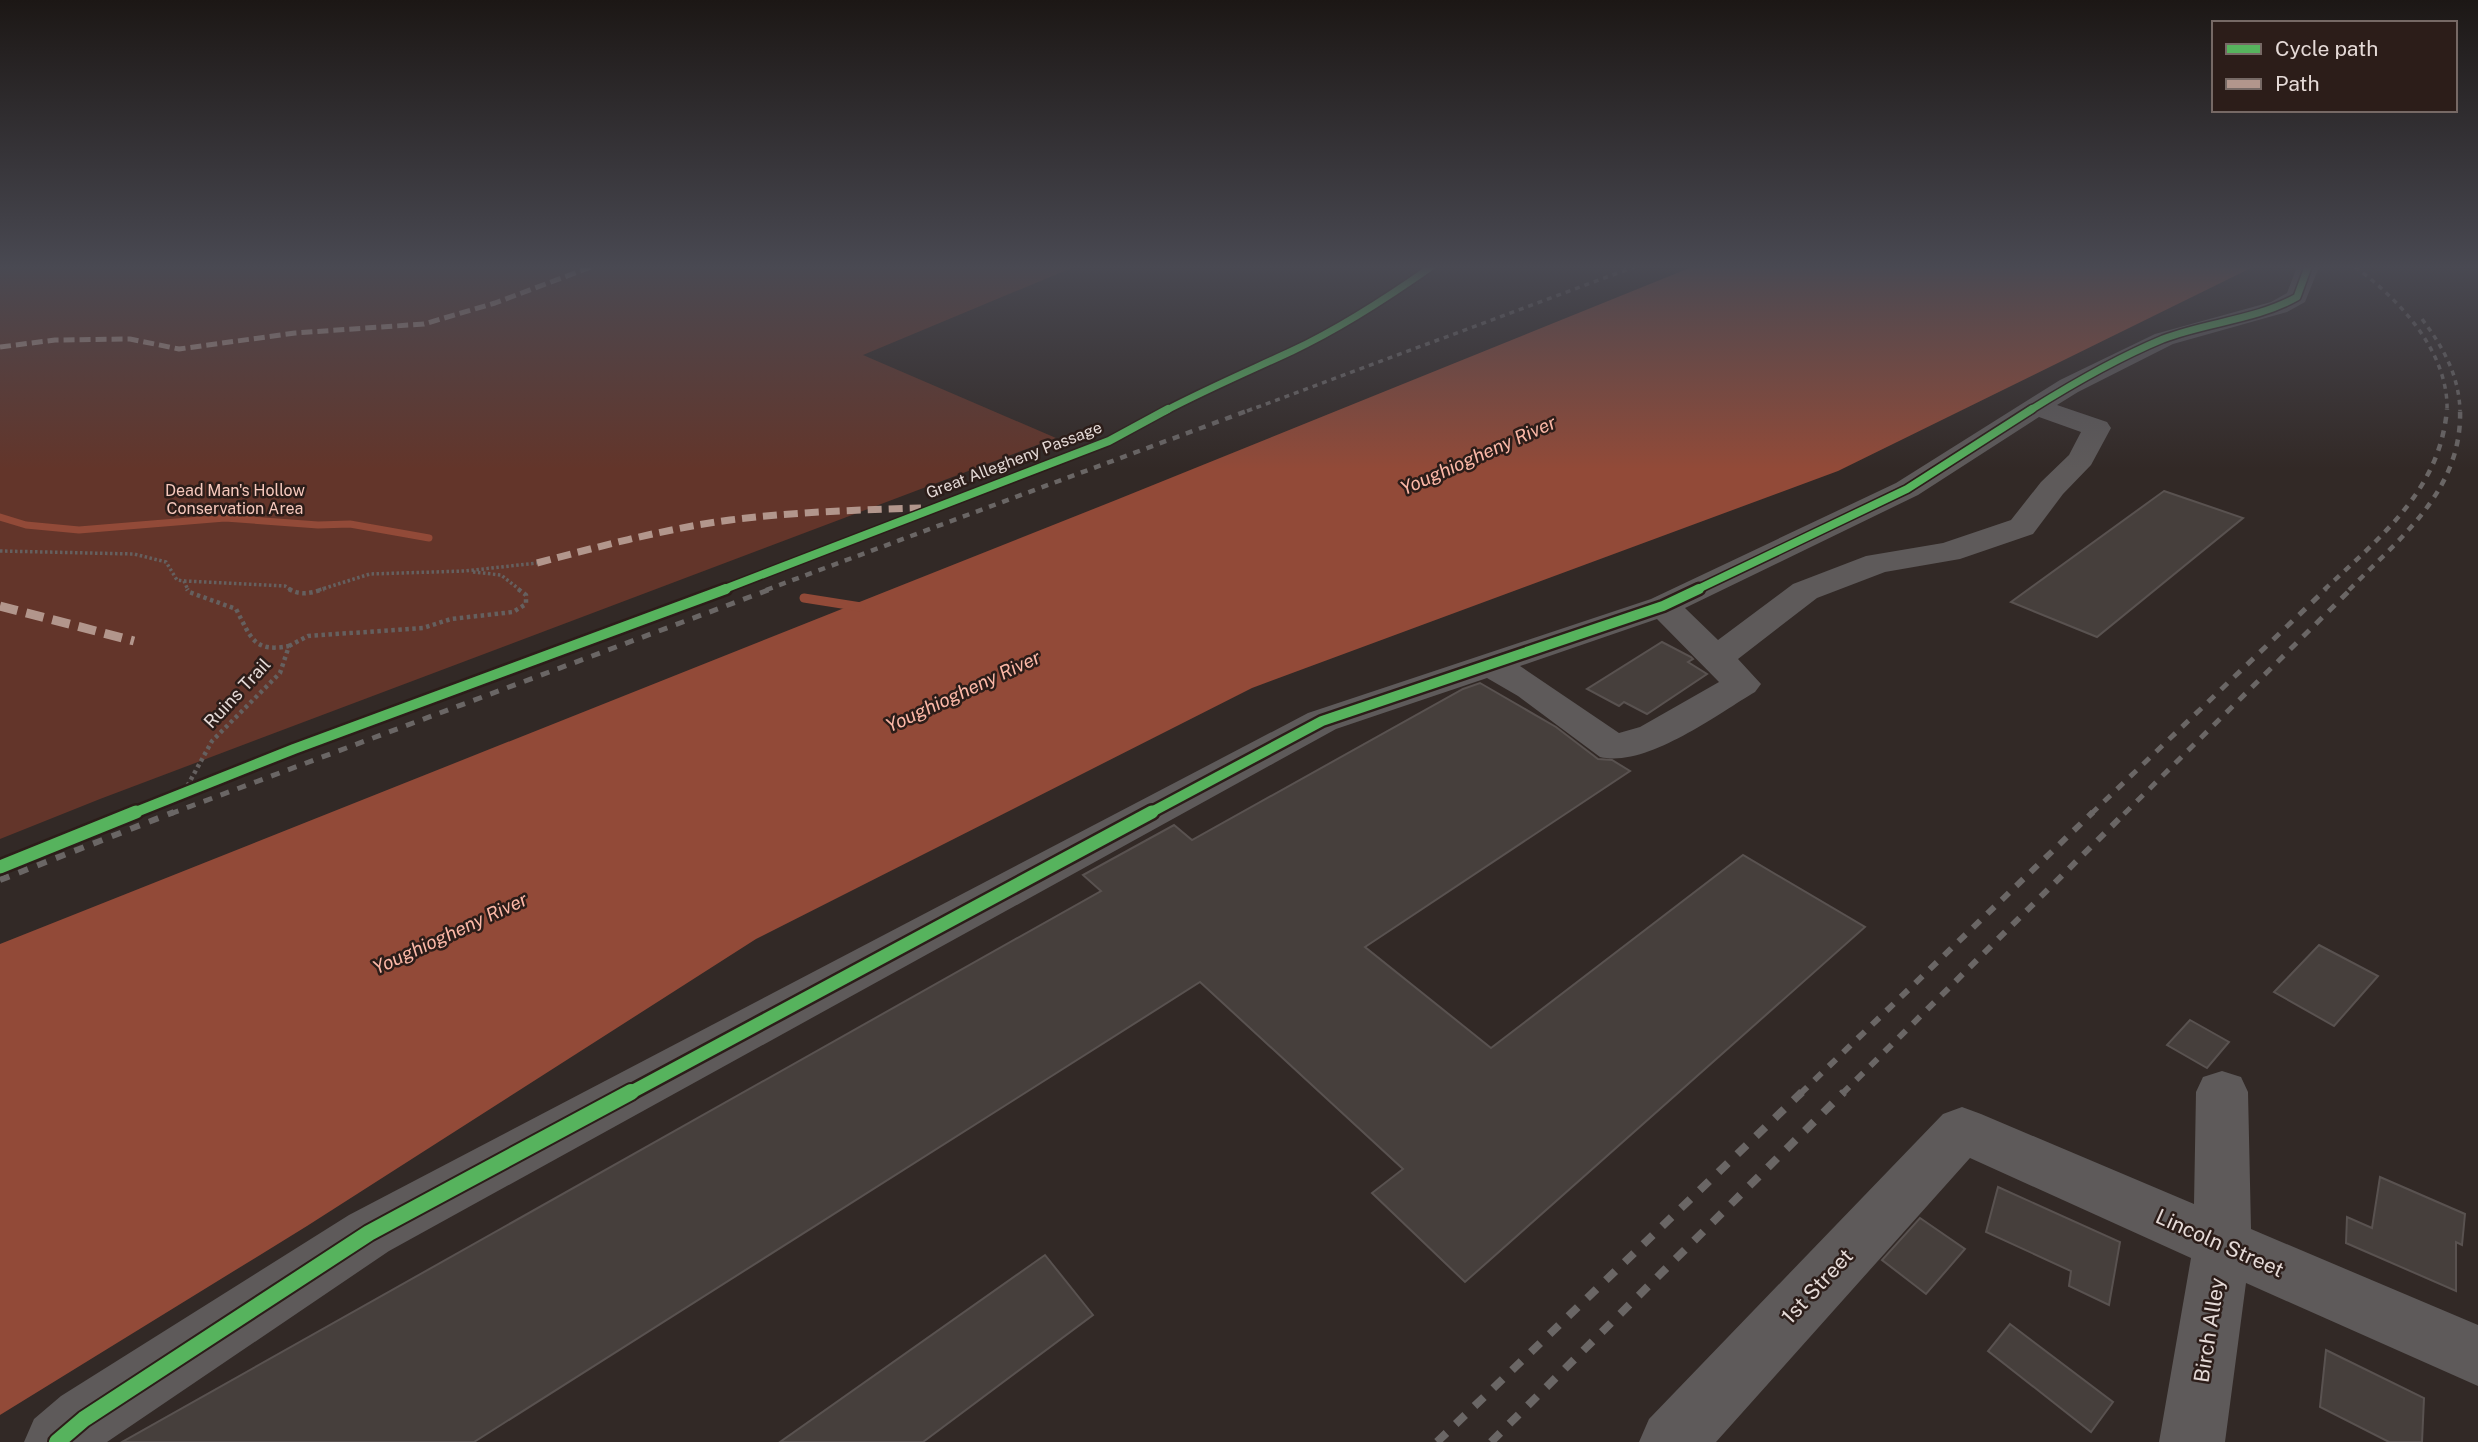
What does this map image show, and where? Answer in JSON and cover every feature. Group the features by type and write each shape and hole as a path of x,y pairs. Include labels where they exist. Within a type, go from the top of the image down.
{"street":[{"path":"57,1442 84,1419 381,1226 1322,721 1663,606 1907,489 2069,386 2164,339 2180,334"},
{"path":"1718,657 1805,592 1878,563 1949,552 2022,527 2052,488 2081,459 2097,428 2036,407"},
{"path":"1490,664 1531,688 1614,748 1654,735 1742,684 1718,657 1663,606"},
{"name":"Birch Alley","path":"2192,1442 2222,1244 2222,1092"},
{"name":"Lincoln Street","path":"1962,1130 2478,1356"},
{"name":"1st Street","path":"1672,1442 1962,1130"}],"path":[{"path":"184,581 285,586 295,593 311,593 370,574 465,571 537,563"},
{"path":"289,646 308,636 423,628 451,620 513,612 526,604 526,594 508,579 494,573 465,571"},
{"path":"172,797 197,787"}],"green space":[{"name":"Dead Man's Hollow Conservation Area","path":"0,334 913,334 863,355 1056,438 100,799 0,839"}],"water":[{"name":"Youghiogheny River","path":"1526,334 2116,334 1838,471 1252,688 756,939 307,1226 0,1415 0,944"}],"building":[{"path":"2164,491 2243,518 2097,637 2011,602"},
{"path":"1662,642 1691,657 1693,659 1688,662 1707,674 1647,714 1624,702 1619,706 1587,689"},
{"path":"1480,683 1556,727 1598,759 1612,760 1630,771 1365,947 1491,1048 1743,855 1865,927 1465,1282 1372,1193 1403,1169 1200,982 474,1442 122,1442 1101,891 1083,875 1174,825 1192,840 1463,689"},
{"path":"2319,945 2378,976 2334,1026 2274,992"},
{"path":"2190,1020 2229,1042 2207,1068 2167,1045"},
{"path":"2380,1177 2465,1214 2462,1245 2456,1242 2456,1291 2346,1243 2347,1217 2372,1228"},
{"path":"1998,1187 2120,1242 2109,1305 2069,1286 2071,1271 1986,1232"},
{"path":"1920,1218 1965,1249 1926,1294 1882,1260"},
{"path":"1045,1255 1093,1315 923,1442 780,1442"},
{"path":"2010,1324 2113,1402 2091,1432 1988,1351"},
{"path":"2326,1350 2424,1398 2422,1442 2389,1442 2320,1407"}],"waterway":[{"path":"0,517 26,525 79,530 225,518 318,525 350,524 429,538"},
{"path":"804,598 861,607"}],"railway":[{"path":"1247,411 1453,334"},
{"path":"2421,334 2440,368 2447,410"},
{"path":"2433,334 2453,373 2460,410"},
{"path":"766,590 1252,409"},
{"path":"2324,590 2386,531 2420,488 2433,464 2442,438 2447,410"},
{"path":"2349,590 2407,531 2440,488 2451,464 2458,438 2460,410"},
{"path":"170,814 771,589"},
{"path":"2091,814 2326,589"},
{"path":"2124,814 2351,589"},
{"path":"0,880 174,812"},
{"path":"1800,1094 2093,812"},
{"path":"1842,1094 2126,812"},
{"path":"1437,1442 1802,1092"},
{"path":"1491,1442 1844,1092"}],"marked path":[{"path":"0,347 55,340 130,339 179,349 286,334"},
{"path":"537,563 646,536 728,520 797,513 921,508"},
{"path":"0,606 134,641"}],"cycle path":[{"name":"Great Allegheny Passage","path":"0,867 294,749 747,581 1109,441 1214,385 1323,334"},
{"path":"57,1442 84,1419 369,1233 1322,721 1663,606 1907,489 2069,386 2164,339 2181,334"}]}
